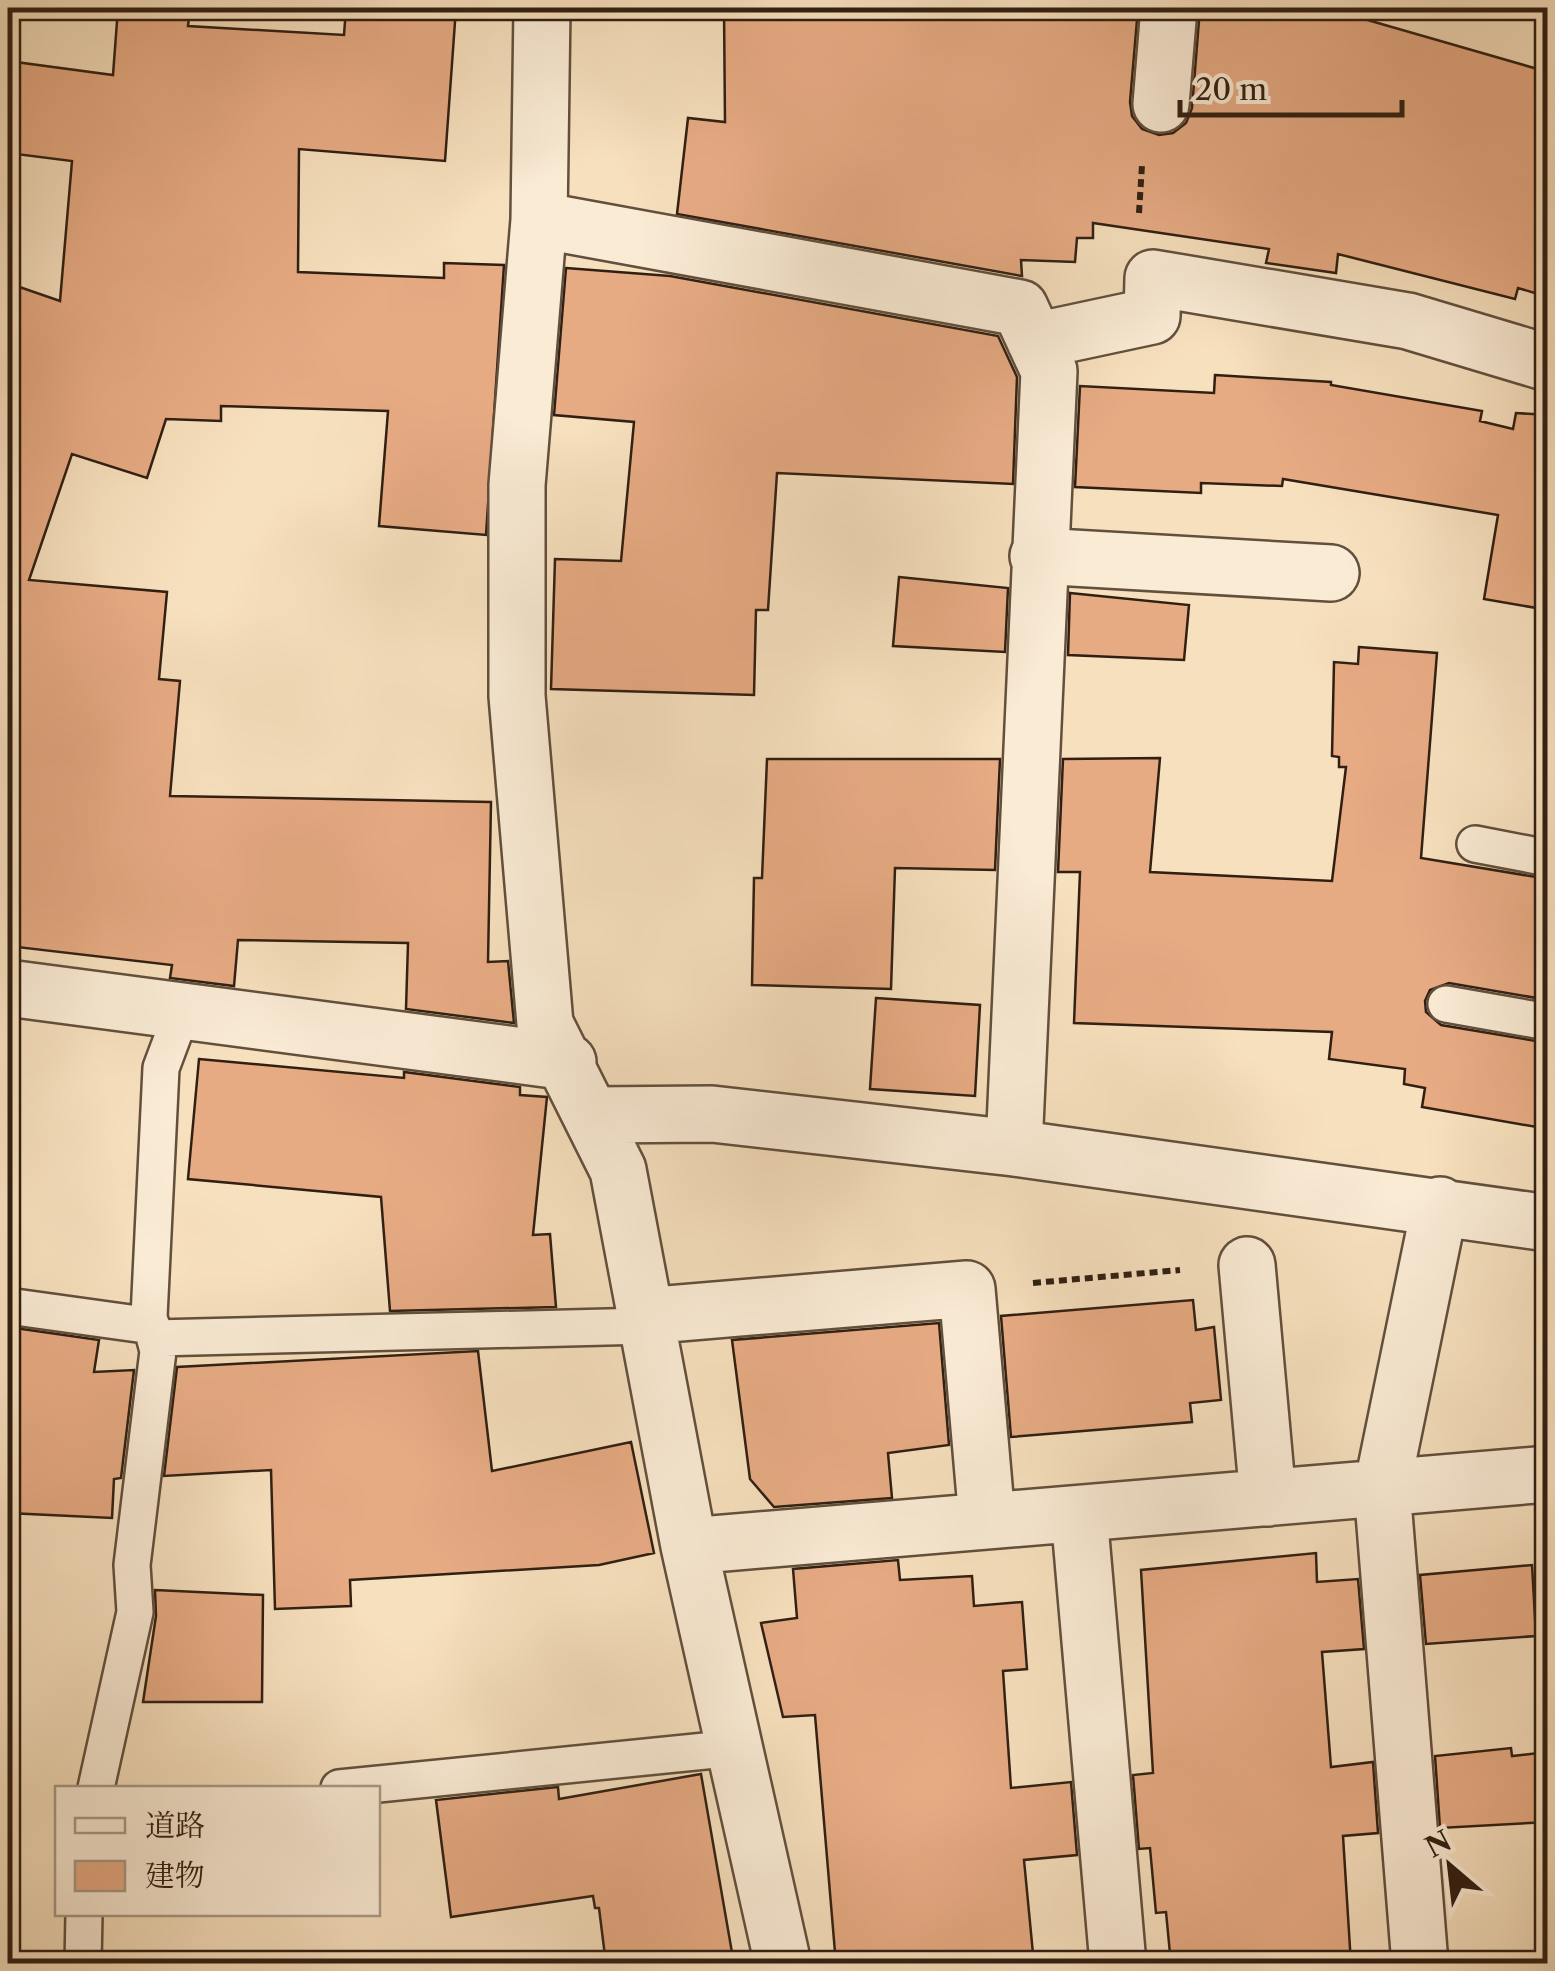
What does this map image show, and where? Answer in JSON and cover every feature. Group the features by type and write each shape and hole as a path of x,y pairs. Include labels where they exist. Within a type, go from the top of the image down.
{"street":[{"path":"542,8 539,220 517,485 516,696 545,1024 568,1062 618,1170 689,1546 783,1964"},
{"path":"1161,104 1169,8"},
{"path":"539,220 1020,308 1049,371 1014,1148"},
{"path":"1035,341 1152,316 1153,278 1408,321 1548,363"},
{"path":"1038,556 1331,573"},
{"path":"8,988 568,1062"},
{"path":"592,1115 712,1114 1014,1148 1548,1223"},
{"path":"1420,1964 1382,1488 1440,1206"},
{"path":"1247,1264 1268,1498"},
{"path":"646,1321 968,1289 987,1520"},
{"path":"689,1546 1548,1474"},
{"path":"1079,1514 1118,1964"}],"lane":[{"path":"1475,844 1548,858"},
{"path":"1446,1004 1548,1022"},
{"path":"96,1786 135,1612 132,1564 158,1352 154,1332 161,1068 182,1012"},
{"path":"8,1306 154,1332 646,1321"},
{"path":"359,1786 735,1748"},
{"path":"82,1964 84,1916"}],"path":[{"path":"1153,278 1136,246 1144,128 1161,104"},
{"path":"968,1289 1247,1264"}],"building":[{"path":"118,8 190,8 188,26 344,35 346,8 456,8 445,161 299,149 298,272 444,278 444,263 504,265 486,535 379,526 388,411 221,406 221,421 166,419 147,478 72,454 29,580 167,592 159,679 180,681 170,796 491,802 488,962 508,961 514,1023 406,1009 408,943 238,940 234,986 170,978 172,965 8,946 8,283 60,301 72,161 8,153 8,61 113,75"},
{"path":"724,8 1138,8 1132,116 1142,129 1159,135 1173,133 1186,123 1192,108 1200,8 1326,8 1548,72 1548,297 1518,288 1515,299 1338,254 1336,273 1266,263 1269,249 1093,223 1093,238 1077,238 1075,262 1021,260 1022,276 677,214 688,118 725,122"},
{"path":"566,268 670,276 998,336 1017,377 1013,484 777,473 768,610 756,610 754,695 551,689 555,559 621,561 634,422 554,415"},
{"path":"1215,375 1331,382 1482,411 1480,421 1513,429 1516,413 1548,415 1548,610 1484,599 1498,515 1283,479 1282,486 1201,483 1201,493 1075,487 1080,386 1214,393"},
{"path":"899,577 1008,588 1005,652 893,646"},
{"path":"1070,593 1189,605 1184,660 1068,655"},
{"path":"1359,647 1437,653 1421,858 1548,879 1548,1000 1449,983 1430,990 1425,1001 1426,1012 1441,1025 1548,1043 1548,1129 1422,1107 1425,1088 1404,1084 1405,1069 1329,1059 1332,1032 1074,1023 1080,872 1058,872 1063,759 1160,758 1150,872 1332,881 1346,767 1339,767 1339,757 1332,756 1334,662 1358,664"},
{"path":"767,759 1000,759 995,870 895,868 891,989 752,985 754,878 762,878"},
{"path":"876,998 980,1005 975,1096 870,1089"},
{"path":"199,1059 404,1078 404,1072 520,1087 520,1095 547,1097 533,1235 550,1234 556,1307 390,1311 381,1197 188,1179"},
{"path":"1193,1300 1196,1330 1214,1327 1221,1400 1190,1403 1192,1422 1011,1437 1001,1316"},
{"path":"939,1323 949,1445 888,1453 892,1498 774,1507 750,1479 732,1340"},
{"path":"8,1327 99,1340 94,1372 134,1370 121,1478 114,1479 112,1518 8,1513"},
{"path":"478,1351 492,1471 631,1442 654,1553 599,1565 350,1580 351,1606 275,1609 271,1470 164,1476 177,1367"},
{"path":"1316,1553 1317,1582 1358,1579 1364,1649 1322,1652 1331,1767 1373,1762 1378,1833 1343,1836 1351,1964 1171,1964 1166,1912 1156,1913 1150,1848 1139,1849 1133,1775 1153,1773 1141,1570"},
{"path":"898,1560 900,1580 972,1576 974,1606 1022,1602 1027,1669 1003,1671 1011,1788 1071,1782 1077,1855 1024,1860 1034,1964 836,1964 815,1715 783,1717 761,1623 797,1618 793,1569"},
{"path":"1532,1565 1536,1636 1426,1644 1420,1575"},
{"path":"155,1590 263,1595 262,1702 143,1702 156,1616"},
{"path":"1511,1748 1512,1756 1548,1752 1548,1822 1440,1828 1435,1756"},
{"path":"701,1774 734,1964 606,1964 599,1908 595,1908 593,1896 451,1917 436,1800 558,1787 559,1799"}]}
